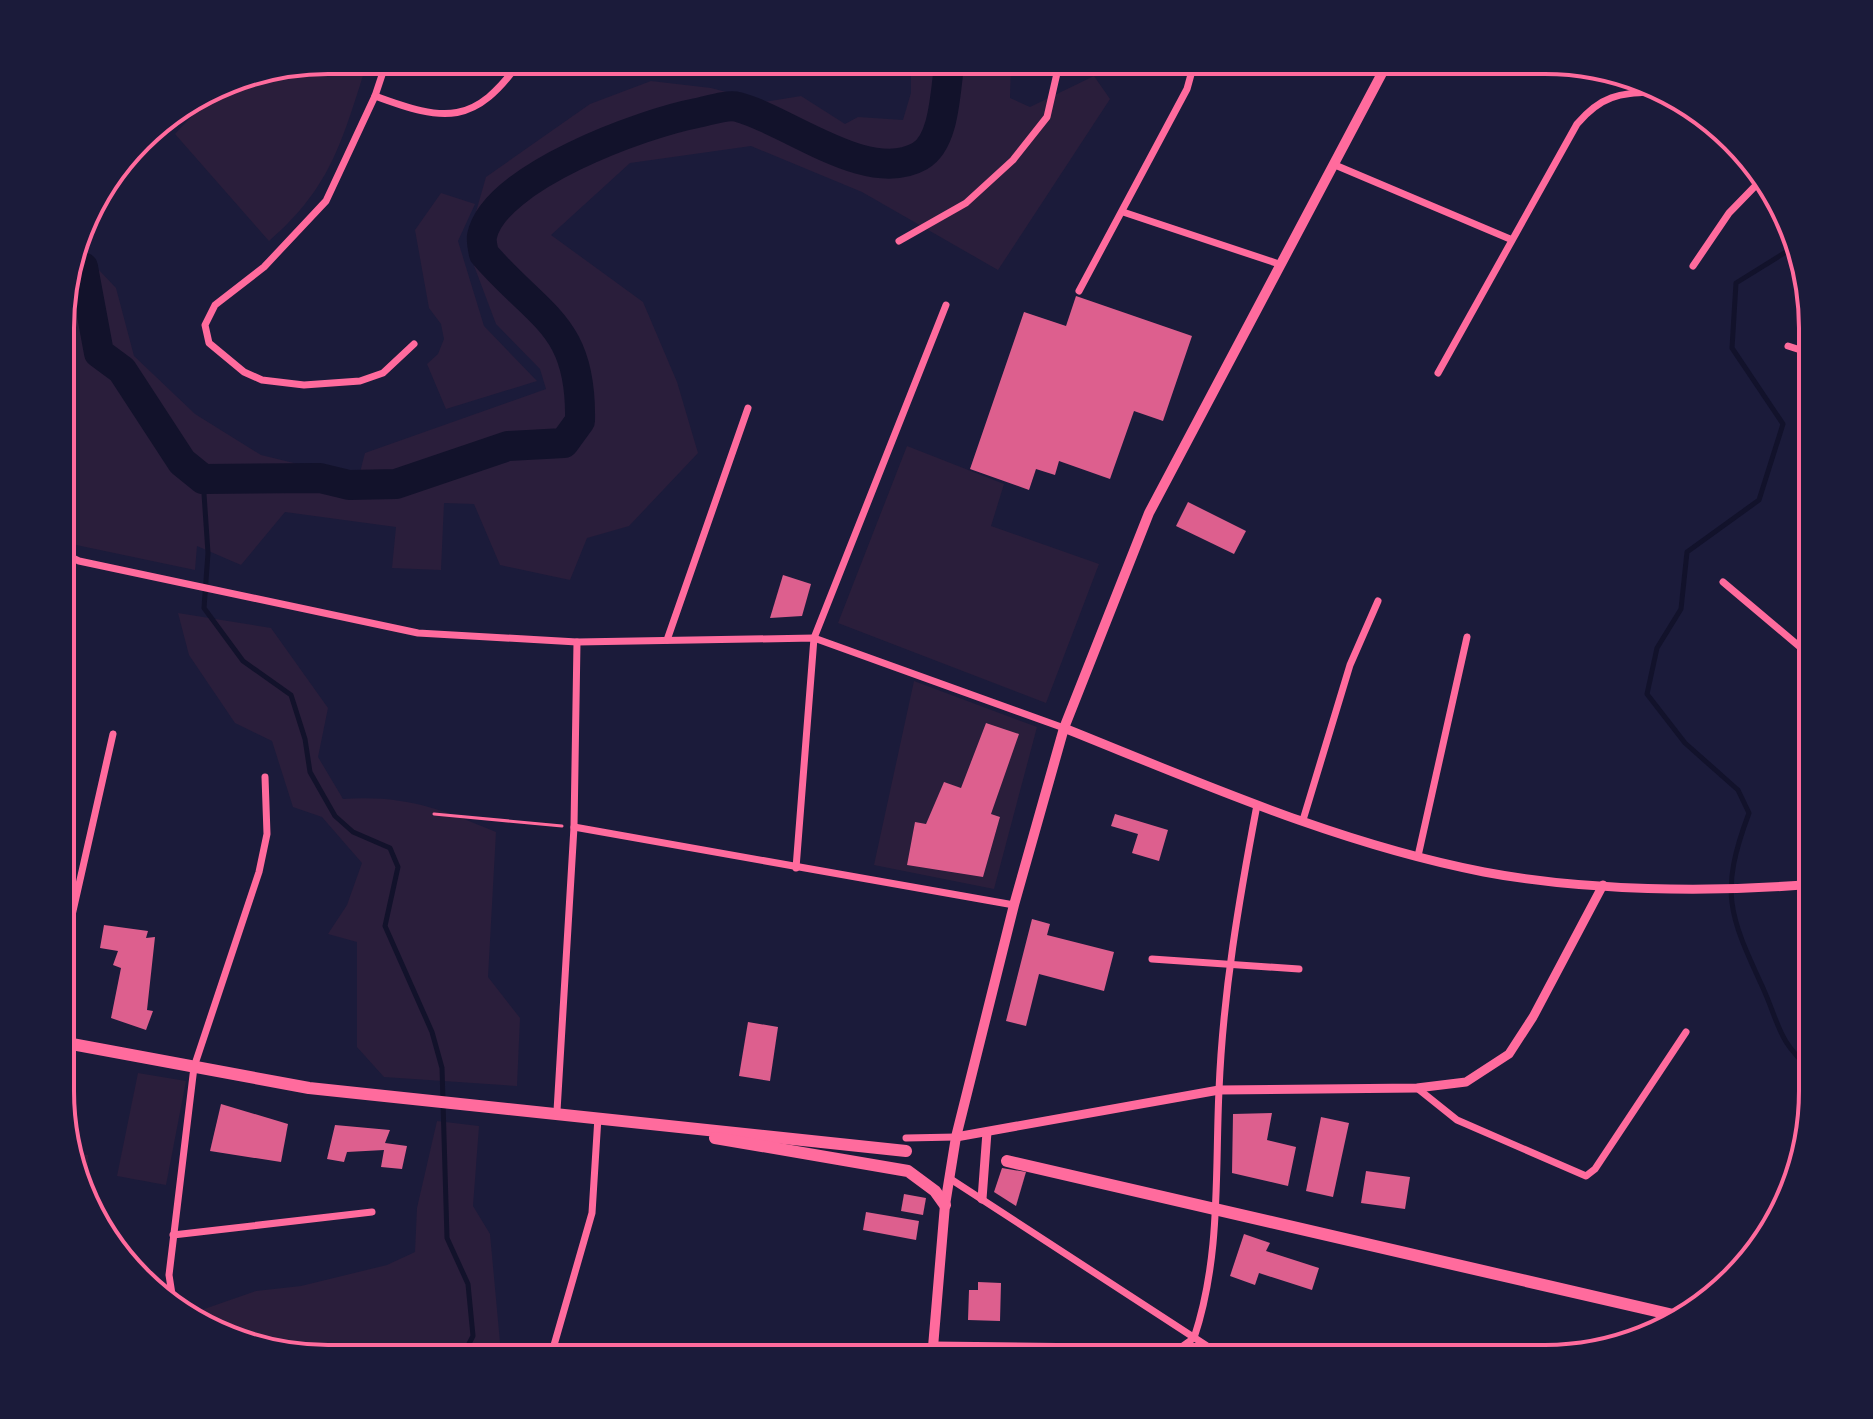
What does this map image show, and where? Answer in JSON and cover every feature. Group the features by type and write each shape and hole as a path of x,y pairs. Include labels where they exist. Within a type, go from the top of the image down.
{"main road":[{"path":"933,1345 945,1205 956,1137 1014,905 1064,728 1149,513 1381,75"},
{"path":"75,1045 262,1081 557,1111 908,1171 935,1191 945,1205"},
{"path":"638,1123 906,1144"},
{"path":"1007,1161 1667,1314"}],"street":[{"path":"382,74 326,201 264,267 215,305 205,325 209,343 244,372 262,380 304,385 360,381 383,373 414,344"},
{"path":"375,96 409,109 448,115 476,107 502,87 511,74"},
{"path":"899,241 966,203 1013,160 1047,117 1057,75"},
{"path":"1079,291 1187,89 1191,75"},
{"path":"1438,373 1510,239 1577,124 1592,106 1611,96 1642,93"},
{"path":"1335,165 1510,239"},
{"path":"1693,266 1729,213 1755,186"},
{"path":"1123,212 1279,264"},
{"path":"796,868 814,638 946,305"},
{"path":"1788,346 1799,350"},
{"path":"667,640 748,408"},
{"path":"74,560 418,633 577,642 814,638 1064,728 1257,805 1418,856 1487,872 1603,885 1721,888 1798,885"},
{"path":"1723,582 1799,646"},
{"path":"1303,820 1350,665 1378,601"},
{"path":"1418,856 1467,637"},
{"path":"557,1111 574,827 577,642"},
{"path":"75,903 113,734"},
{"path":"171,1290 169,1275 173,1235 194,1067 259,872 267,834 265,777"},
{"path":"1185,1345 1194,1338 1204,1306 1218,1208 1219,1090 1228,964 1257,805"},
{"path":"574,827 1014,905"},
{"path":"906,1144 1219,1090 1417,1088 1466,1082 1509,1054 1533,1017 1603,885"},
{"path":"1152,959 1299,969"},
{"path":"1417,1088 1457,1120 1586,1176 1595,1169 1637,1109 1686,1032"},
{"path":"554,1344 592,1213 598,1117"},
{"path":"982,1199 987,1132"},
{"path":"949,1178 1205,1345"},
{"path":"173,1235 372,1212"}],"path":[{"path":"434,814 574,827"}],"shaded area":[{"path":"363,74 343,137 322,180 291,221 269,241 175,134 201,108 246,87 295,76"},
{"path":"911,74 1011,75 1010,98 1030,107 1094,76 1110,99 998,270 862,192 751,146 630,163 551,235 643,302 677,382 698,453 629,526 587,538 570,580 500,565 474,504 444,503 441,570 392,568 396,527 285,512 241,565 197,546 195,570 74,545 74,328 76,295 85,255 116,288 134,356 195,414 261,455 306,466 317,473 359,476 365,453 546,389 540,369 496,324 470,255 474,219 486,177 590,104 651,81 711,88 764,102 801,96 845,124 858,117 903,120 911,93"},
{"path":"441,193 475,204 458,241 484,326 537,381 446,409 427,364 438,354 444,339 441,324 429,308 415,230"},
{"path":"907,446 1004,484 991,526 1099,564 1046,703 838,623"},
{"path":"178,613 271,628 328,708 318,757 343,799 386,799 422,805 496,832 488,977 520,1018 517,1086 384,1077 357,1047 357,942 328,934 347,905 362,863 322,817 293,807 272,741 235,723 189,655"},
{"path":"914,681 1037,727 994,889 874,865","holes":["986,723 1018,734 991,814 1000,817 983,877 907,865 915,823 926,824 944,783 961,788"]},
{"path":"138,1073 186,1081 166,1185 117,1176"},
{"path":"437,1121 479,1126 473,1206 490,1234 500,1344 312,1344 262,1336 231,1326 201,1310 256,1291 301,1286 387,1265 415,1252 417,1208"},
{"path":"82,1154 88,1155 88,1174"}],"building":[{"path":"1076,296 1192,336 1163,421 1134,411 1110,479 1059,461 1055,475 1036,469 1029,490 970,469 1024,312 1066,326"},
{"path":"1188,502 1246,531 1234,554 1176,526"},
{"path":"783,575 811,584 802,616 770,618"},
{"path":"986,723 1019,734 991,814 1000,817 983,877 907,865 915,822 926,824 944,782 961,788"},
{"path":"1115,814 1168,830 1159,861 1132,853 1138,834 1111,826"},
{"path":"1032,919 1050,924 1047,935 1114,952 1104,991 1039,974 1026,1026 1006,1021"},
{"path":"104,925 148,931 146,938 155,937 147,1010 153,1011 146,1030 111,1018 121,968 113,965 118,951 100,948"},
{"path":"748,1022 778,1027 770,1081 739,1076"},
{"path":"221,1104 288,1124 281,1162 210,1151"},
{"path":"1272,1113 1267,1140 1296,1147 1288,1186 1232,1173 1233,1114"},
{"path":"1321,1117 1349,1123 1333,1197 1306,1191"},
{"path":"335,1125 390,1130 385,1143 407,1146 402,1169 381,1167 384,1150 347,1152 344,1162 327,1159"},
{"path":"1002,1168 1026,1172 1016,1206 994,1192"},
{"path":"1366,1171 1410,1177 1405,1209 1361,1203"},
{"path":"904,1194 926,1198 923,1215 901,1211"},
{"path":"866,1212 919,1221 916,1240 863,1230"},
{"path":"1244,1234 1270,1243 1266,1251 1319,1268 1312,1290 1259,1273 1255,1285 1230,1276"},
{"path":"978,1282 1001,1283 1000,1321 968,1320 969,1290 978,1290"}],"waterway":[{"path":"83,267 99,353 122,370 182,462 203,479 320,478 349,485 396,484 508,446 564,443 580,421 579,389 574,363 565,342 539,309 484,254 482,236 493,214 513,193 574,156 609,141 673,119 728,106 758,114 853,157 877,163 899,163 920,156 929,149 940,126 948,75"},
{"path":"1787,251 1736,283 1732,348 1783,424 1759,500 1687,552 1681,609 1657,648 1647,694 1685,743 1738,790 1749,813 1734,864 1732,903 1742,941 1781,1033 1798,1057"},
{"path":"203,479 208,553 204,608 243,661 291,695 305,739 310,772 335,816 353,832 390,848 398,867 385,926 432,1032 442,1068 447,1238 468,1284 473,1336 469,1344"}]}
